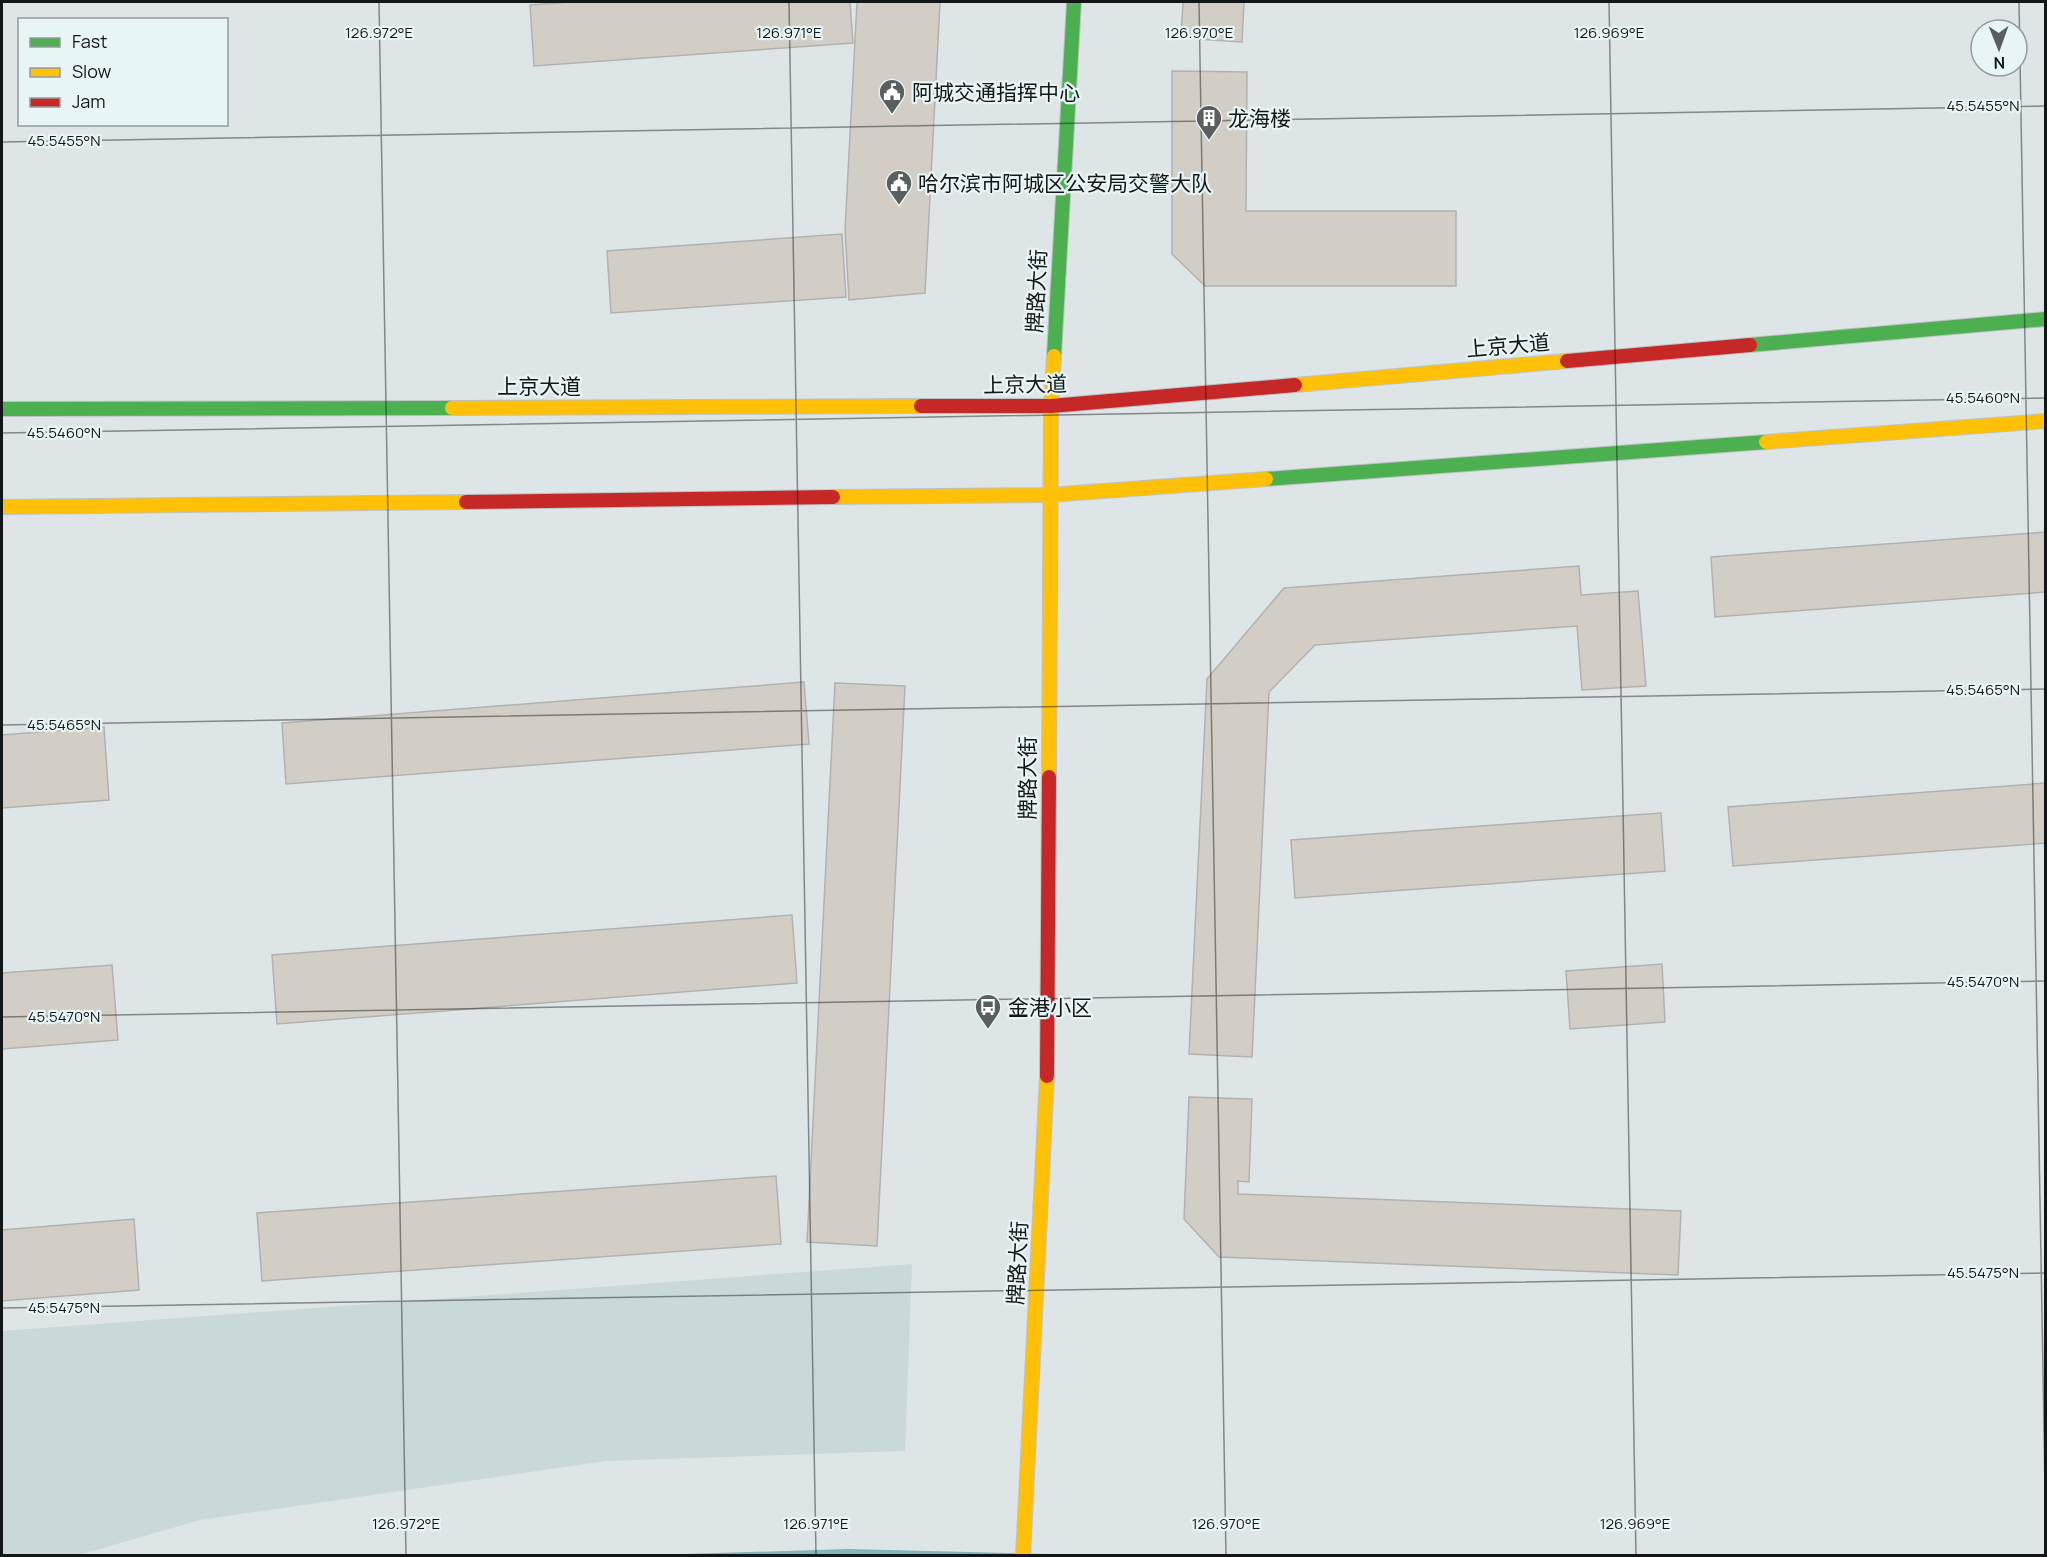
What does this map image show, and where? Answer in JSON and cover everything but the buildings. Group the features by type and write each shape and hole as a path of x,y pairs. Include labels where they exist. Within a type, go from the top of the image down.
{"main road":[{"name":"牌路大街","path":"1023,1556 1047,1098 1051,406 1074,2"},
{"name":"上京大道","path":"2,409 1051,406 2046,319"},
{"path":"2,507 1049,495 2046,421"}],"shaded area":[{"path":"912,1264 905,1451 606,1461 200,1520 79,1555 2,1555 2,1331"}],"water":[{"path":"848,1549 1085,1555 620,1556"}],"traffic: fast":[{"path":"1054,356 1074,2"},
{"path":"1750,345 2046,319"},
{"path":"2,409 452,408"},
{"path":"1266,479 1766,442"}],"traffic: slow":[{"path":"1049,777 1051,406 1054,356"},
{"path":"1295,385 1567,361"},
{"path":"452,408 921,406"},
{"path":"1766,442 2046,421"},
{"path":"833,497 1049,495 1266,479"},
{"path":"2,507 466,502"},
{"path":"1023,1556 1047,1076"}],"traffic: jam":[{"path":"1567,361 1750,345"},
{"path":"921,406 1051,406 1295,385"},
{"path":"466,502 833,497"},
{"path":"1047,1076 1049,777"}],"place":[{"name":"阿城交通指挥中心","path":"892,115"},
{"name":"龙海楼","path":"1209,141"},
{"name":"哈尔滨市阿城区公安局交警大队","path":"899,206"},
{"name":"金港小区","path":"988,1030"}]}
